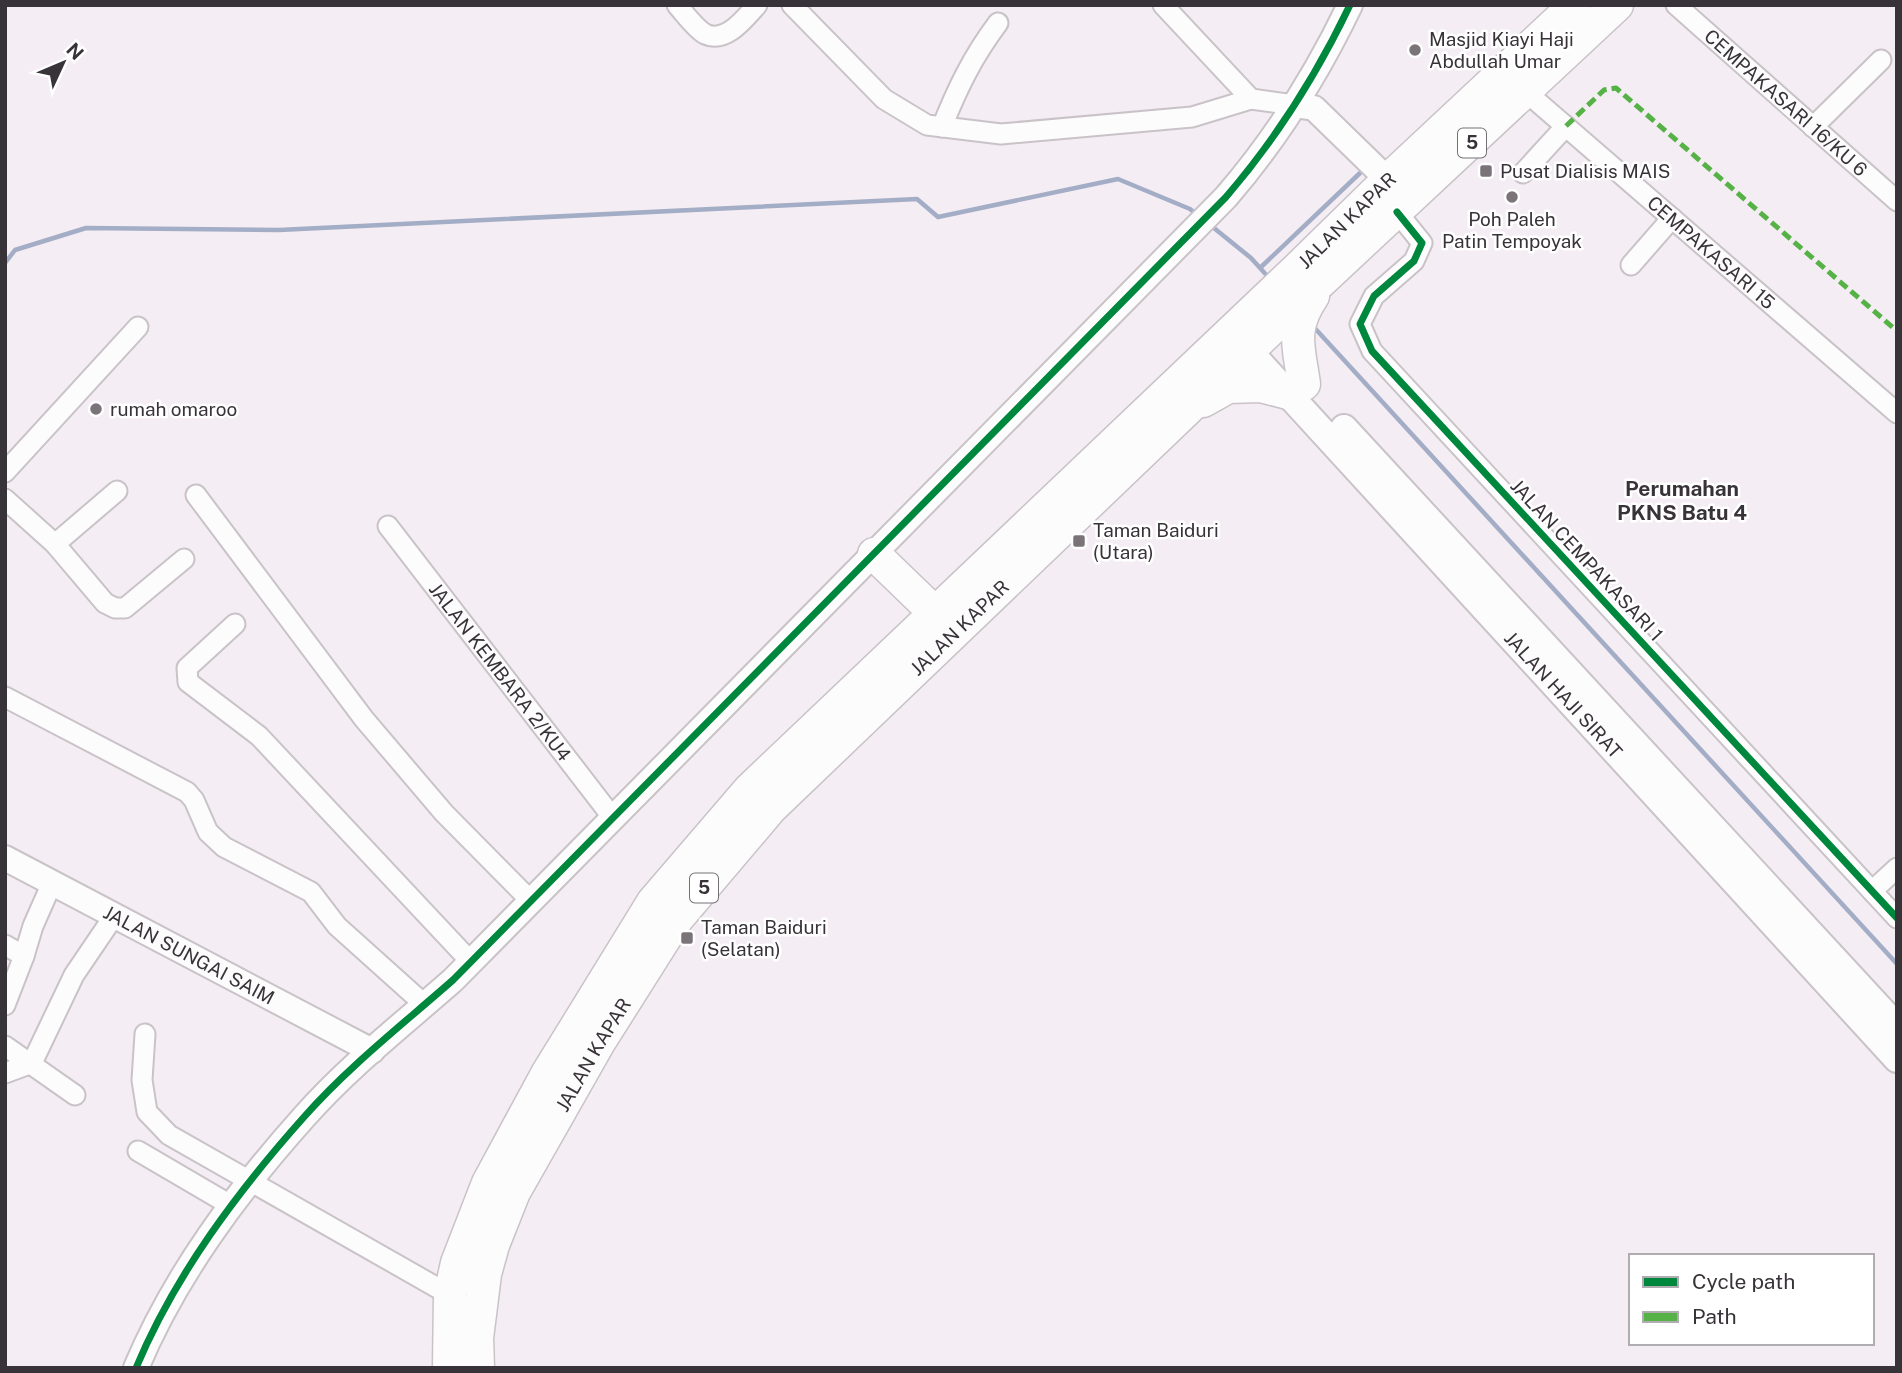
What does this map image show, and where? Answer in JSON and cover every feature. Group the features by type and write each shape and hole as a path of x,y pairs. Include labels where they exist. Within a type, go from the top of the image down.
{"highway":[{"name":"JALAN KAPAR","path":"449,1368 450,1295 457,1263 488,1183 547,1073 653,902 750,789 925,604 1077,497 1185,412 1279,312 1388,180 1575,5"},
{"name":"JALAN KAPAR","path":"478,1368 477,1338 485,1274 493,1244 514,1192 598,1044 677,919 771,808 1077,497 1279,312 1397,212 1617,5"},
{"path":"1185,412 1228,387 1296,389 1279,312"},
{"path":"883,563 925,604"}],"main road":[{"name":"JALAN HAJI SIRAT","path":"1279,312 1296,389 1897,1059"},
{"name":"JALAN HAJI SIRAT","path":"1296,389 1897,1027"}],"street":[{"path":"677,5 705,33 713,36 729,32 757,5"},
{"path":"792,5 884,99 927,125 1001,134 1192,117 1251,99 1314,108 1388,180"},
{"path":"1163,5 1251,99"},
{"name":"CEMPAKASARI 16/KU 6","path":"1688,9 1813,127 1897,201"},
{"path":"136,1368 149,1337 204,1242 304,1116 471,962 613,818 883,563 1226,197 1258,159 1294,105 1332,42 1340,10"},
{"path":"942,127 957,88 977,52 998,23"},
{"path":"1813,127 1881,60"},
{"name":"CEMPAKASARI 15","path":"1526,92 1897,413"},
{"path":"1523,173 1566,126"},
{"name":"JALAN CEMPAKASARI 1","path":"1397,212 1422,243 1414,261 1374,296 1360,324 1372,351 1897,918"},
{"path":"1631,265 1672,218"},
{"path":"5,472 138,327"},
{"path":"55,544 117,491"},
{"path":"195,495 364,719 444,813 531,901"},
{"path":"5,499 55,544 105,603 115,608 125,608 184,559"},
{"name":"JALAN KEMBARA 2/KU4","path":"388,526 613,818"},
{"path":"235,624 187,668 188,682 259,736 471,962"},
{"path":"5,697 187,792 194,800 208,832 224,848 311,892 337,926 425,1005"},
{"name":"JALAN SUNGAI SAIM","path":"5,858 372,1051"},
{"path":"1872,891 1897,868"},
{"path":"5,1005 33,926 52,883"},
{"path":"5,1073 32,1063 74,975 114,915"},
{"path":"5,945 24,956"},
{"path":"145,1034 142,1080 147,1112 169,1135 450,1295"},
{"path":"5,1046 75,1094"},
{"path":"138,1151 232,1206"}],"waterway":[{"path":"1260,268 1360,173"},
{"path":"5,263 15,250 86,228 279,230 917,199 938,217 1118,179 1190,209 1196,214"},
{"path":"1209,224 1251,258 1270,279"},
{"path":"1311,324 1897,964"}],"marked path":[{"path":"1566,126 1604,90 1616,88 1897,331"}],"cycle path":[{"path":"136,1368 169,1300 189,1267 232,1205 304,1117 357,1063 453,980 1226,197 1262,152 1294,105 1324,56 1350,5"},
{"path":"1397,212 1422,243 1414,261 1374,296 1360,324 1372,351 1897,918"}],"place":[{"name":"Masjid Kiayi Haji Abdullah Umar","path":"1415,50"},
{"name":"Pusat Dialisis MAIS","path":"1486,171"},
{"name":"Poh Paleh Patin Tempoyak","path":"1512,197"},
{"name":"rumah omaroo","path":"96,409"},
{"name":"Taman Baiduri (Utara)","path":"1079,541"},
{"name":"Taman Baiduri (Selatan)","path":"687,938"}],"district":[{"name":"Perumahan PKNS Batu 4","path":"1682,501"}]}
